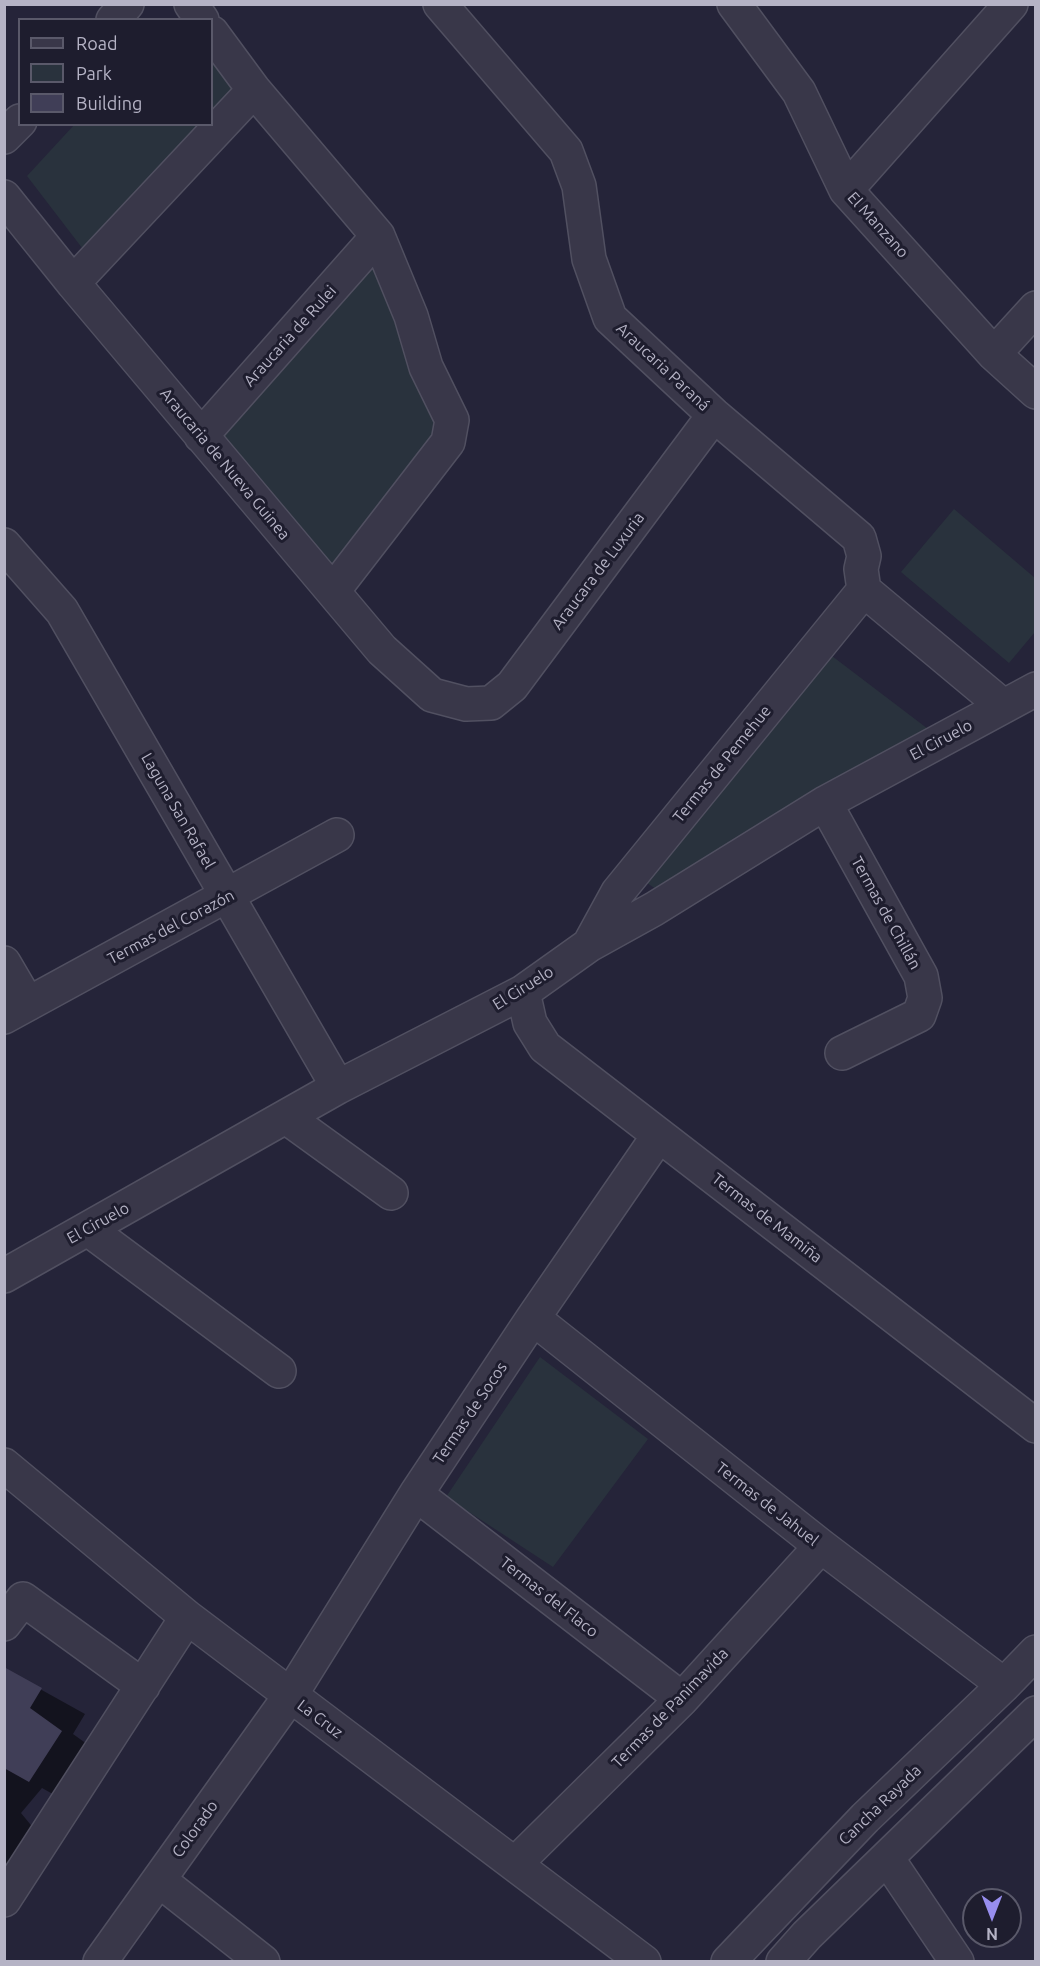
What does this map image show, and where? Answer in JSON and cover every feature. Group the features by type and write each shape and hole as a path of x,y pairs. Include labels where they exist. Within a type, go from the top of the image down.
{"street":[{"path":"115,18 127,4"},
{"path":"191,4 201,18"},
{"name":"Araucaria Paraná","path":"440,4 566,151 579,186 589,259 610,318 714,415 859,538 864,556 861,569 864,590"},
{"name":"El Manzano","path":"734,4 799,92 846,190 994,354 1035,392"},
{"path":"846,190 1011,4"},
{"path":"213,34 254,90 378,236 411,316 426,367 452,420 448,442 333,591"},
{"path":"74,284 254,90"},
{"path":"4,137 18,123"},
{"name":"Araucaria de Nueva Guinea","path":"4,197 74,284 382,651 432,695 466,704"},
{"name":"Araucaria de Rulei","path":"201,436 378,236"},
{"path":"994,354 1035,308"},
{"name":"Araucara de Luxuria","path":"466,704 491,703 512,686 714,415"},
{"name":"Laguna San Rafael","path":"4,545 62,611 338,1087"},
{"path":"864,590 1003,706"},
{"name":"Termas de Pemehue","path":"589,945 618,892 864,590"},
{"name":"El Ciruelo","path":"4,1276 338,1087 523,992 589,945 654,909 825,803 1035,689"},
{"name":"Termas de Chillán","path":"825,803 921,976 926,998 919,1015 842,1053"},
{"name":"Termas del Corazón","path":"16,1011 337,835"},
{"path":"4,963 16,1011"},
{"name":"Termas de Mamiña","path":"523,992 530,1023 545,1047 1035,1426"},
{"path":"286,1117 391,1193"},
{"name":"Termas de Socos","path":"290,1696 416,1494 659,1135"},
{"path":"88,1229 279,1371"},
{"name":"Termas de Jahuel","path":"533,1318 821,1546 1004,1685"},
{"name":"La Cruz","path":"4,1465 188,1617 644,1962"},
{"name":"Termas del Flaco","path":"416,1494 682,1699"},
{"name":"Termas de Panimavida","path":"515,1864 682,1699 821,1546"},
{"path":"4,1624 23,1599 143,1686"},
{"path":"4,1900 188,1617"},
{"name":"Cancha Rayada","path":"728,1962 864,1818 1004,1685 1035,1652"},
{"name":"Colorado","path":"100,1962 290,1696"},
{"path":"783,1962 807,1935 1035,1713"},
{"path":"887,1858 957,1962"},
{"path":"159,1881 263,1962"}],"green space":[{"path":"213,61 238,91 213,119"},
{"path":"73,126 207,126 89,257 27,176"},
{"path":"376,250 444,422 334,578 210,436"},
{"path":"954,509 1035,578 1035,632 1009,663 901,572"},
{"path":"832,656 932,732 663,894 647,883"},
{"path":"540,1357 648,1439 553,1567 446,1497"}],"building":[{"path":"4,1667 42,1688 30,1708 62,1731 29,1782 4,1768"}]}
